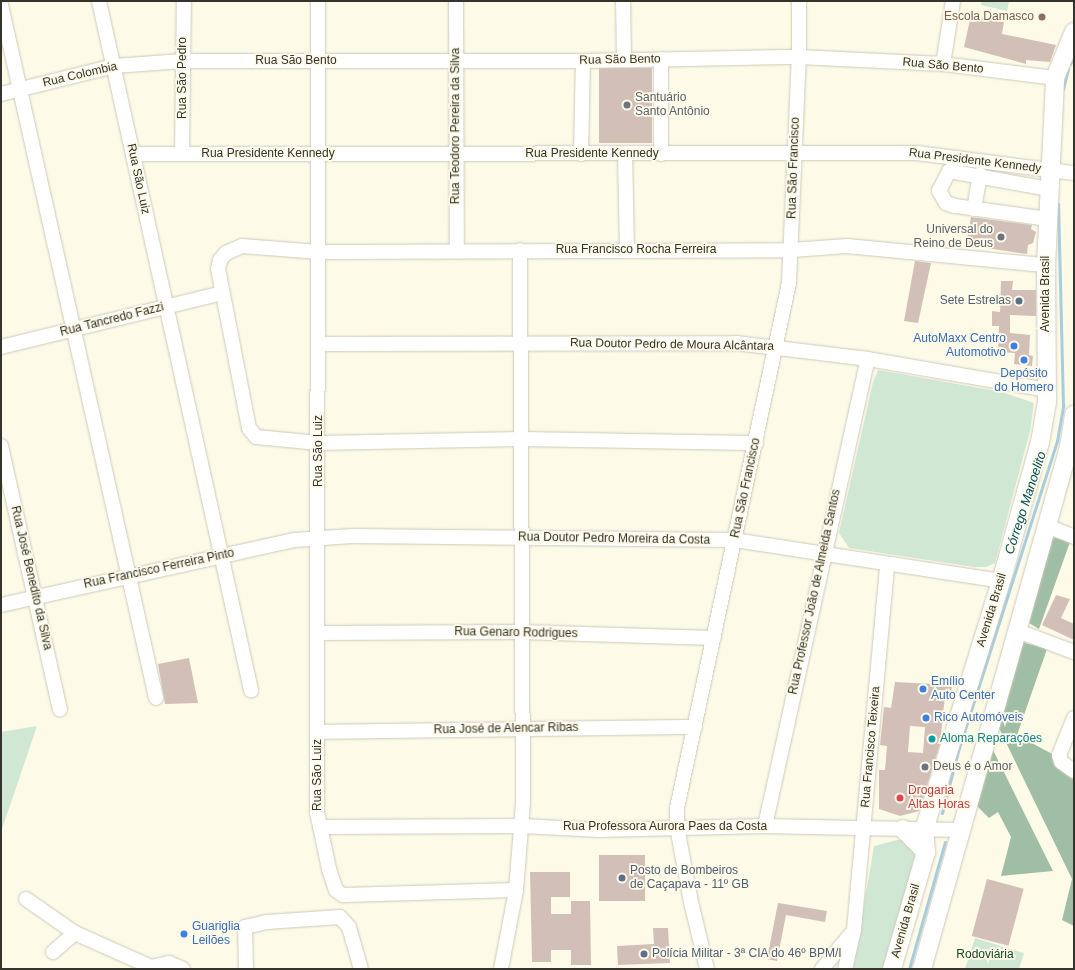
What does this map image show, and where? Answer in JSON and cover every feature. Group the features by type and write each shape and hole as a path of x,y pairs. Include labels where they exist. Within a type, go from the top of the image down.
{"main road":[{"name":"Avenida Brasil","path":"892,969 926,852 924,830 1001,581 1040,442 1047,390 1046,265 1055,78 1074,32"},
{"path":"922,969 1069,447 1074,414"},
{"path":"903,828 926,852"}],"street":[{"name":"Rua São Luiz","path":"100,1 251,690"},
{"name":"Rua São Pedro","path":"182,154 184,1"},
{"name":"Rua São Luiz","path":"318,1 319,539 317,812 329,869 336,890 343,896 516,890"},
{"name":"Rua Teodoro Pereira da Silva","path":"456,1 457,251"},
{"path":"623,1 624,59"},
{"name":"Rua São Francisco","path":"707,969 677,827 677,808 776,346 792,250 793,154 800,57 799,1"},
{"path":"943,64 953,1"},
{"path":"1,5 156,698"},
{"name":"Rua São Bento","path":"183,61 583,61 624,59 800,57 943,64 1055,78"},
{"path":"661,59 661,154"},
{"name":"Rua Colombia","path":"1,94 114,66 183,61"},
{"path":"581,154 583,61"},
{"name":"Rua Presidente Kennedy","path":"133,154 457,155 917,153 1074,173"},
{"path":"625,154 627,249"},
{"path":"1048,218 974,209 946,203 939,191 949,171 980,175 1049,189"},
{"path":"974,209 980,175"},
{"name":"Rua Francisco Rocha Ferreira","path":"223,293 218,269 220,260 226,253 242,246 319,252 627,249 792,250 847,246 1046,265"},
{"path":"501,969 516,890 522,826 520,250"},
{"path":"223,293 249,428 256,437 318,442 521,439 756,442"},
{"name":"Rua Tancredo Fazzi","path":"1,347 223,293"},
{"name":"Rua Doutor Pedro de Moura Alcântara","path":"319,344 521,342 776,346 868,359 1047,390"},
{"name":"Rua Professor João de Almeida Santos","path":"765,826 823,554 868,359"},
{"name":"Rua José Benedito da Silva","path":"1,446 60,709"},
{"path":"1047,526 1074,537"},
{"name":"Rua Doutor Pedro Moreira da Costa","path":"319,539 352,536 734,540 1001,581"},
{"name":"Rua Francisco Ferreira Pinto","path":"1,605 129,574 319,539"},
{"name":"Rua Francisco Teixeira","path":"845,969 854,930 887,564"},
{"path":"1018,631 1074,652"},
{"name":"Rua Genaro Rodrigues","path":"318,633 521,632 714,638"},
{"path":"1074,718 1060,755 1060,762 1074,771"},
{"name":"Rua José de Alencar Ribas","path":"318,732 695,727"},
{"name":"Rua Professora Aurora Paes da Costa","path":"320,827 522,826 599,830 765,826 961,830"},
{"path":"26,899 75,933 151,967 169,963 183,969"},
{"path":"246,969 245,927 267,922 340,917 349,926 361,969"},
{"path":"822,969 854,930"},
{"path":"53,952 75,933"}],"green space":[{"path":"982,1 1009,1 1007,11 981,5"},
{"path":"878,370 1002,392 1034,403 1030,431 995,563 986,567 974,567 849,548 839,533 873,382"},
{"path":"1052,537 1070,542 1039,629 1029,623"},
{"path":"1022,642 1047,649 1017,735 1054,755 1074,773 1074,926 1062,920 1072,879 999,728"},
{"path":"37,726 1,832 1,732"},
{"path":"992,748 1053,871 1001,876 1011,837 998,812 989,818 977,806"},
{"path":"897,840 906,840 916,852 885,969 853,969 874,846"},
{"name":"Rodoviária","path":"975,938 1024,953 1019,969 965,969"}],"building":[{"path":"971,15 1004,22 1002,34 1056,45 1050,62 1026,60 1026,64 964,47"},
{"name":"Santuário Santo Antônio","path":"599,68 652,68 652,143 599,143"},
{"name":"Universal do Reino de Deus","path":"971,217 1032,225 1031,229 1036,232 1033,243 1028,245 1027,254 966,245"},
{"path":"915,261 931,263 918,323 904,321"},
{"path":"1001,281 1013,281 1012,290 1036,290 1036,316 1010,315 1010,333 1030,335 1029,355 1033,356 1032,366 1014,364 1015,353 998,352 999,326 992,326 992,311 1000,312"},
{"path":"1056,595 1070,599 1061,618 1074,624 1074,640 1042,625"},
{"path":"189,658 198,703 165,704 158,664"},
{"path":"895,682 952,685 951,697 945,696 940,744 919,811 900,816 879,809 879,770 885,770 887,746 880,745 884,707 891,708","holes":["910,726 925,727 923,753 908,752"]},
{"name":"Posto de Bombeiros de Caçapava - 11º GB","path":"599,855 645,855 645,901 599,901"},
{"path":"530,872 570,872 570,897 551,897 551,914 571,914 571,901 590,901 591,965 571,965 571,950 551,950 551,962 532,962"},
{"path":"987,879 1024,889 1008,946 972,936"},
{"path":"778,903 827,911 825,922 786,915 777,961 767,959"},
{"name":"Polícia Militar - 3ª CIA do 46º BPM/I","path":"653,928 668,928 670,963 618,965 617,946 654,944"}],"waterway":[{"name":"Córrego Manoelito","path":"1070,64 1074,56"},
{"name":"Córrego Manoelito","path":"1063,89 1068,69"},
{"name":"Córrego Manoelito","path":"942,813 958,751 1057,441 1063,406 1058,204"},
{"path":"909,969 945,842"}],"place":[{"name":"Escola Damasco","path":"1042,17"},
{"name":"Santuário Santo Antônio","path":"627,105"},
{"name":"Universal do Reino de Deus","path":"1001,237"},
{"name":"Sete Estrelas","path":"1019,301"},
{"name":"AutoMaxx Centro Automotivo","path":"1014,346"},
{"name":"Depósito do Homero","path":"1024,360"},
{"name":"Emílio Auto Center","path":"923,689"},
{"name":"Rico Automóveis","path":"926,718"},
{"name":"Aloma Reparações","path":"932,739"},
{"name":"Deus é o Amor","path":"925,767"},
{"name":"Drogaria Altas Horas","path":"900,798"},
{"name":"Posto de Bombeiros de Caçapava - 11º GB","path":"622,878"},
{"name":"Guariglia Leilões","path":"184,934"},
{"name":"Polícia Militar - 3ª CIA do 46º BPM/I","path":"644,954"}]}
